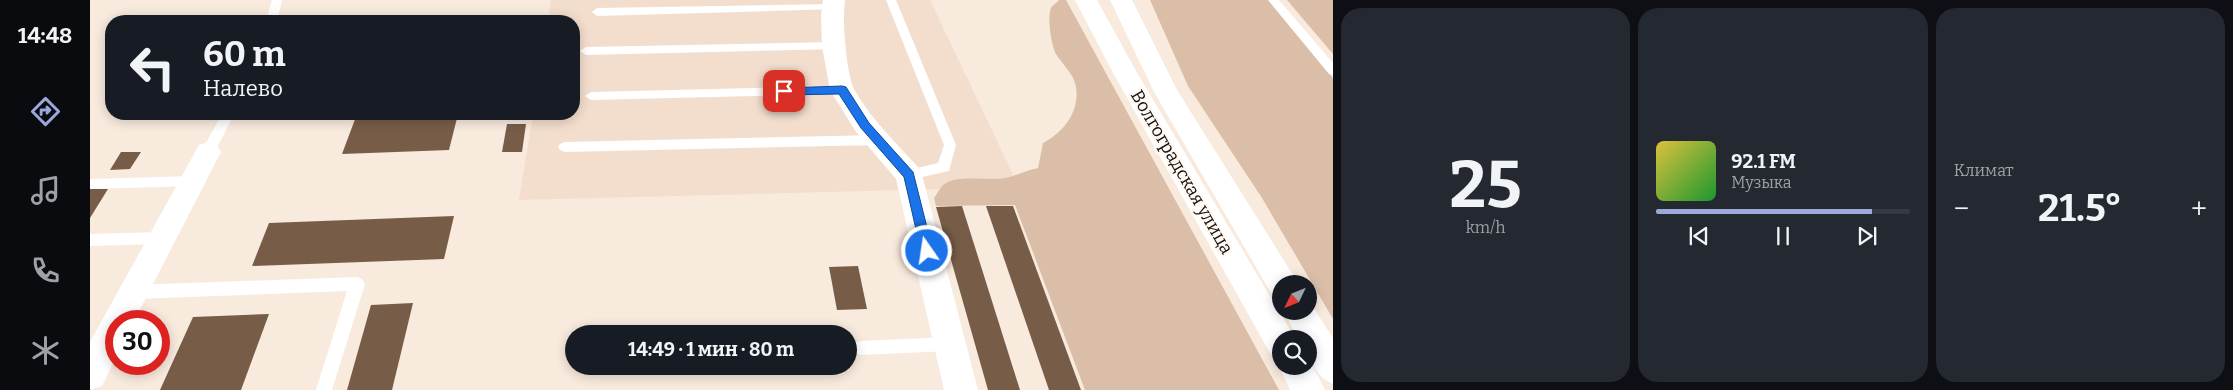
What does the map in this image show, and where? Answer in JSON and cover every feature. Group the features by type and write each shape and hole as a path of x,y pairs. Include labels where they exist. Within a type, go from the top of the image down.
{"main road":[{"name":"Волгоградская улица","path":"1086,0 1124,71 1273,330"},
{"name":"Волгоградская улица","path":"1121,0 1166,92 1277,275"},
{"path":"834,4 834,46 842,90 865,126 909,175 961,390"},
{"path":"124,310 208,152"},
{"path":"1304,320 1333,368"},
{"path":"91,372 105,346"},
{"path":"1300,375 1308,390"}],"lane":[{"path":"273,15 277,0"},
{"path":"890,0 950,145 944,167 909,175"},
{"path":"1273,0 1333,71"},
{"path":"597,12 834,4"},
{"path":"586,52 834,46"},
{"path":"591,96 842,90"},
{"path":"208,152 225,120"},
{"path":"565,147 878,140"},
{"path":"90,184 192,181"},
{"path":"90,240 162,238"},
{"path":"134,292 357,284 324,390"},
{"path":"860,348 949,344"}],"shaded area":[{"path":"551,0 930,0 1019,187 519,200 532,120 580,120 580,15 549,15"},
{"path":"1059,0 1066,0 1279,390 1085,390 1015,205 936,206 934,198 942,186 948,182 963,179 1005,178 1038,168 1043,143 1057,134 1069,121 1077,96 1075,82 1058,58 1051,38 1050,12 1052,6"},
{"path":"1150,0 1270,0 1333,78 1333,319 1318,293 1318,275 1307,275 1262,198 1188,86"},
{"path":"1287,0 1333,0 1333,54"}],"building":[{"path":"355,120 456,120 449,150 342,154"},
{"path":"507,124 526,124 522,152 502,152"},
{"path":"121,152 141,152 130,169 110,170"},
{"path":"90,189 108,189 90,218"},
{"path":"962,206 1020,390 988,390 936,207"},
{"path":"986,206 1013,206 1081,390 1049,390"},
{"path":"454,216 444,259 252,266 269,223"},
{"path":"858,266 867,309 837,310 829,267"},
{"path":"413,303 392,390 347,390 371,305"},
{"path":"269,314 241,390 160,390 167,375 170,375 170,368 193,317"}],"route":[{"path":"784,91 842,90 865,126 909,175 927,251"}]}
